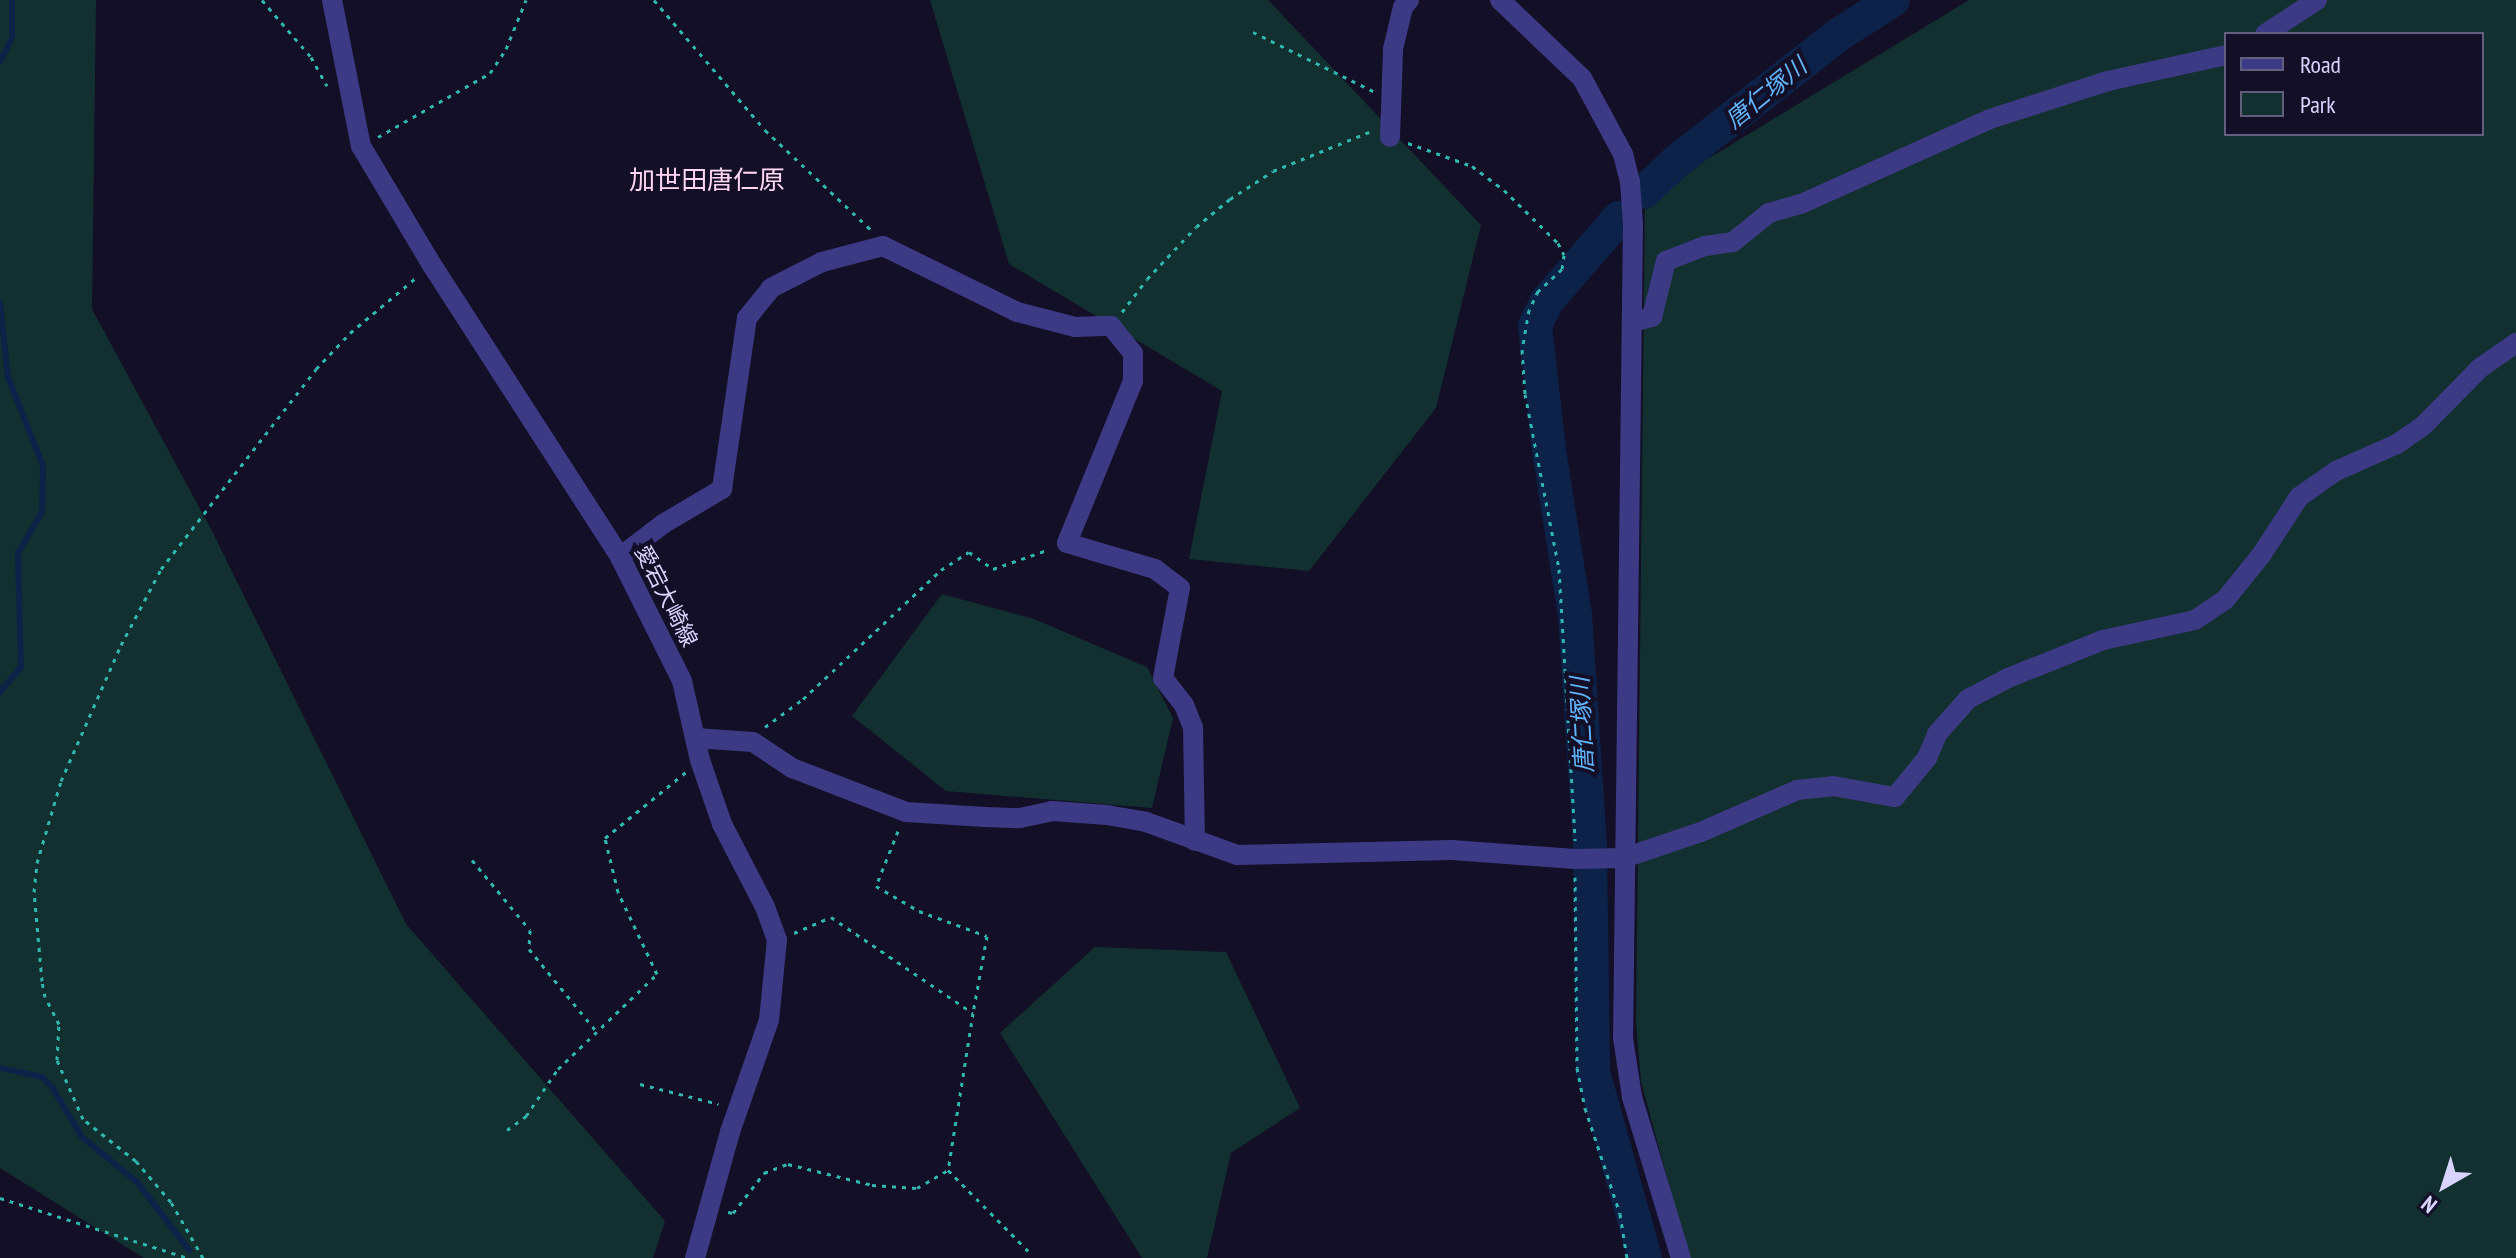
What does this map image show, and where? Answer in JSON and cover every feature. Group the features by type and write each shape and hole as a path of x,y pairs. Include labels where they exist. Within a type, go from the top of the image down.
{"street":[{"name":"愛宕大崎線","path":"332,0 361,146 432,265 620,557 682,681 700,760 722,824 765,907 777,940 769,1020 738,1109 695,1258"},
{"path":"1390,137 1393,49 1403,7 1409,0"},
{"path":"1500,0 1582,78 1623,154 1630,182 1633,224 1623,1038 1626,1065 1681,1258"},
{"path":"2268,32 2317,0"},
{"path":"1632,322 1652,317 1666,261 1705,246 1733,242 1769,213 1801,204 1990,119 2108,81 2224,55"},
{"path":"620,557 663,524 722,489 747,318 771,288 822,262 883,246 1017,312 1075,327 1111,326 1133,353 1133,381 1067,543 1155,569 1180,588 1163,678 1184,705 1193,727 1195,841"},
{"path":"695,738 753,742 792,768 906,812 1020,818 1052,811 1107,815 1146,822 1195,841 1253,857 1452,850 1575,859 1624,858 1701,832 1797,790 1833,786 1895,797 1927,758 1937,734 1968,699 2008,678 2103,640 2195,620 2225,600 2262,554 2299,497 2336,471 2406,438 2424,425 2480,368 2516,343"}],"path":[{"path":"262,0 311,57 333,95"},
{"path":"361,146 490,73 506,49 526,0"},
{"path":"654,0 765,130 869,227 883,246"},
{"path":"1253,32 1391,100"},
{"path":"1111,326 1147,279 1196,227 1230,199 1273,171 1386,126 1390,137 1472,166 1504,190 1558,243 1564,255 1562,269 1538,291 1529,310 1522,350 1525,394 1559,569 1575,859 1577,1068 1585,1108 1620,1214 1627,1258"},
{"path":"203,1258 171,1202 136,1161 83,1119 57,1060 59,1024 45,997 34,892 46,824 61,781 121,645 145,595 180,541 251,457 316,369 350,333 432,265"},
{"path":"753,742 766,725 803,699 950,564 969,552 993,569 1067,543"},
{"path":"507,1130 526,1116 558,1069 657,974 618,892 605,838 700,760"},
{"path":"906,812 876,886 919,911 987,936 948,1170"},
{"path":"472,860 530,930 529,949 597,1032"},
{"path":"777,940 831,917 973,1013"},
{"path":"640,1084 738,1109"},
{"path":"708,1206 733,1213 764,1173 788,1164 872,1185 917,1188 948,1170"},
{"path":"948,1170 1031,1254"},
{"path":"0,1198 188,1258"}],"green space":[{"path":"0,0 96,0 92,309 212,531 406,924 665,1221 653,1258 144,1258 0,1168"},
{"path":"930,0 1268,0 1481,225 1436,408 1309,571 1189,559 1222,391 1009,264"},
{"path":"1969,0 2516,0 2516,1258 1689,1258 1641,1082 1636,1024 1645,197"},
{"path":"942,594 1034,619 1147,667 1173,718 1152,808 946,791 852,716"},
{"path":"1095,947 1226,952 1300,1108 1231,1153 1207,1258 1142,1258 1000,1033"}],"waterway":[{"path":"0,62 12,37 12,0"},
{"name":"唐仁塚川","path":"1644,192 1677,161 1838,35 1893,0"},
{"name":"唐仁塚川","path":"1619,218 1547,301 1535,326 1550,457 1575,614 1590,847 1593,1072 1645,1258"},
{"path":"0,303 8,377 43,466 42,512 18,553 21,667 0,692"},
{"path":"0,1068 42,1077 52,1087 82,1137 137,1182 189,1250"}],"district":[{"name":"加世田唐仁原","path":"707,180"}]}
